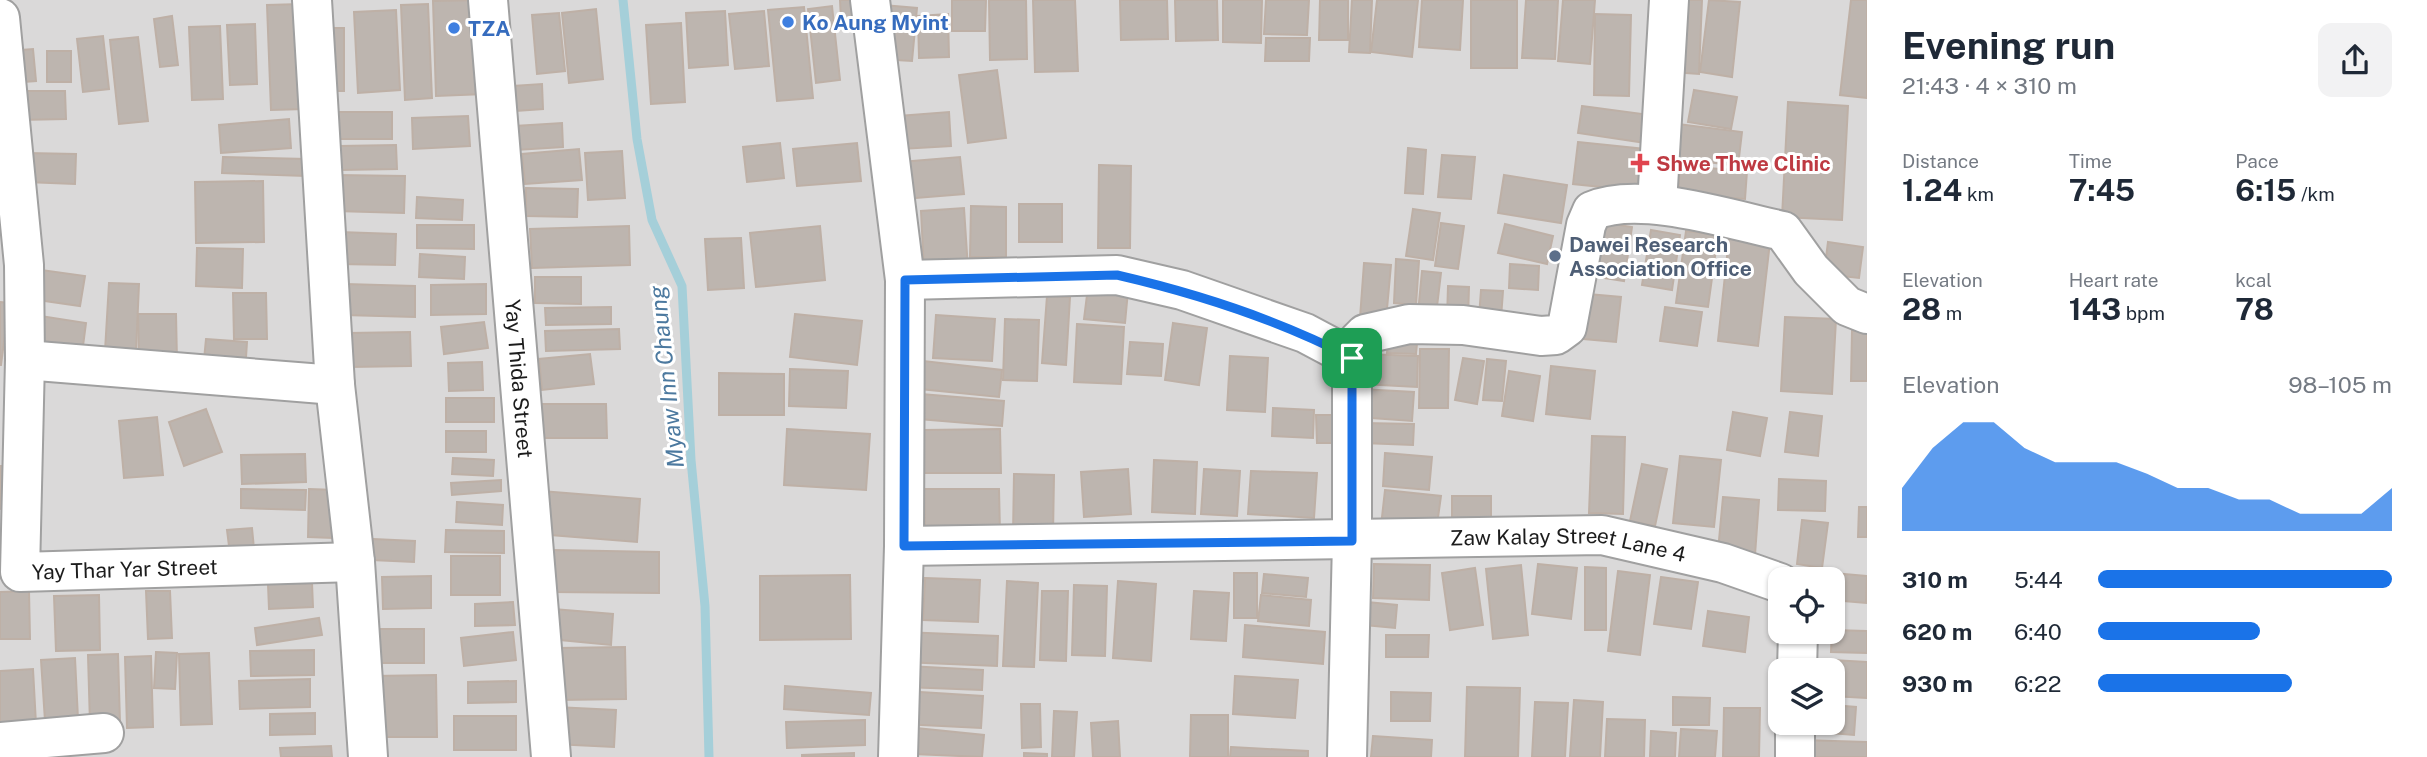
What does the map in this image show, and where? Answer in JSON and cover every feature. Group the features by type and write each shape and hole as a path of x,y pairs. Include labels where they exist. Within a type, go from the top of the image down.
{"street":[{"path":"312,0 335,385 355,562 368,757"},
{"name":"Yay Thida Street","path":"488,0 551,757"},
{"path":"870,0 905,280 904,546 898,757"},
{"path":"1657,204 1669,0"},
{"name":"Yay Thar Yar Street","path":"0,18 24,265 20,572 355,562"},
{"path":"1347,757 1352,541 1352,358 1358,341 1364,334 1409,324 1462,325 1541,336 1556,335 1567,327 1586,225 1592,211 1604,206 1657,204 1783,231 1811,270 1847,306 1867,314"},
{"path":"905,280 1117,275 1182,290 1305,333 1352,358"},
{"path":"24,360 335,385"},
{"name":"Zaw Kalay Street Lane 4","path":"904,546 1602,535 1723,563 1768,578"},
{"path":"0,742 104,733"},
{"path":"1795,757 1796,735"}],"shaded area":[{"path":"0,0 1867,0 1867,757 0,757"}],"building":[{"path":"482,0 485,94 436,96 433,1"},
{"path":"840,0 867,0 868,17 841,20"},
{"path":"952,0 986,0 985,31 952,31"},
{"path":"989,0 1026,0 1027,59 990,60"},
{"path":"1033,0 1075,0 1078,71 1035,72"},
{"path":"1120,0 1167,0 1168,39 1121,40"},
{"path":"1175,0 1217,0 1218,40 1176,41"},
{"path":"1223,0 1262,0 1261,43 1223,42"},
{"path":"1266,0 1309,0 1307,35 1264,34"},
{"path":"1320,0 1348,0 1348,40 1319,40"},
{"path":"1352,0 1372,0 1370,53 1349,52"},
{"path":"1377,0 1418,0 1412,57 1371,52"},
{"path":"1422,0 1463,0 1460,50 1419,47"},
{"path":"1471,0 1517,0 1517,68 1471,68"},
{"path":"1526,0 1558,0 1555,59 1522,58"},
{"path":"1563,0 1595,0 1590,64 1558,61"},
{"path":"1675,0 1702,0 1699,74 1672,72"},
{"path":"1709,0 1740,2 1732,77 1700,72"},
{"path":"1851,0 1867,0 1867,98 1840,95"},
{"path":"301,4 305,109 271,110 267,5"},
{"path":"428,4 432,98 405,100 401,5"},
{"path":"883,5 917,8 912,61 879,59"},
{"path":"832,6 840,80 816,83 808,9"},
{"path":"804,7 813,98 777,101 768,10"},
{"path":"596,9 603,79 569,83 562,13"},
{"path":"396,10 400,90 358,93 354,12"},
{"path":"725,11 728,65 689,68 686,13"},
{"path":"764,11 769,66 735,69 729,14"},
{"path":"559,13 565,71 537,74 532,15"},
{"path":"948,14 949,57 919,58 918,16"},
{"path":"1595,14 1631,15 1629,96 1594,95"},
{"path":"172,16 178,65 160,67 154,19"},
{"path":"681,23 685,102 651,104 646,25"},
{"path":"255,24 257,84 230,85 227,25"},
{"path":"220,26 223,99 192,100 189,27"},
{"path":"319,28 344,28 344,91 318,91"},
{"path":"103,36 109,89 83,92 77,39"},
{"path":"138,37 148,121 119,124 110,40"},
{"path":"1266,38 1310,38 1309,61 1265,61"},
{"path":"33,49 36,81 10,83 8,51"},
{"path":"47,51 71,51 71,82 47,82"},
{"path":"997,70 1006,138 968,143 959,75"},
{"path":"542,84 543,109 499,112 497,87"},
{"path":"1694,90 1737,97 1731,129 1688,122"},
{"path":"19,91 65,91 66,119 19,120"},
{"path":"1788,102 1848,106 1842,220 1782,217"},
{"path":"1582,106 1650,115 1646,143 1578,133"},
{"path":"334,112 392,112 392,139 334,139"},
{"path":"949,112 951,146 901,149 899,116"},
{"path":"468,116 470,146 413,149 412,118"},
{"path":"289,119 291,148 221,153 219,125"},
{"path":"562,123 563,147 516,150 515,126"},
{"path":"1670,123 1742,132 1738,166 1666,157"},
{"path":"1578,142 1645,149 1640,191 1573,184"},
{"path":"780,143 784,178 747,182 743,147"},
{"path":"857,143 861,181 797,186 793,149"},
{"path":"396,145 397,169 340,170 340,146"},
{"path":"1408,148 1426,150 1423,194 1405,193"},
{"path":"579,149 582,180 525,184 522,154"},
{"path":"622,151 625,198 588,200 585,153"},
{"path":"27,153 76,154 75,184 26,182"},
{"path":"1442,155 1475,157 1471,199 1438,197"},
{"path":"223,157 307,159 306,176 222,173"},
{"path":"960,157 964,194 904,199 901,162"},
{"path":"1099,165 1131,166 1130,248 1098,248"},
{"path":"1680,166 1747,171 1745,199 1678,194"},
{"path":"337,175 405,176 404,213 336,211"},
{"path":"1504,175 1567,185 1561,223 1498,213"},
{"path":"263,181 264,242 196,243 195,182"},
{"path":"526,188 578,189 577,217 526,216"},
{"path":"417,197 463,200 462,220 416,218"},
{"path":"1019,204 1062,204 1062,242 1019,242"},
{"path":"971,206 1006,207 1006,257 970,257"},
{"path":"964,208 968,269 924,271 921,211"},
{"path":"1413,209 1440,213 1433,260 1406,256"},
{"path":"1593,221 1632,227 1624,281 1585,275"},
{"path":"1441,223 1464,226 1458,269 1435,266"},
{"path":"1505,224 1553,236 1547,264 1498,253"},
{"path":"417,225 474,225 474,249 417,248"},
{"path":"629,226 630,265 532,268 530,229"},
{"path":"820,226 825,280 756,287 750,233"},
{"path":"1651,230 1680,235 1672,290 1642,285"},
{"path":"1686,231 1718,235 1708,307 1676,303"},
{"path":"339,232 396,234 395,265 338,264"},
{"path":"741,238 744,288 708,290 705,239"},
{"path":"1729,238 1770,242 1758,346 1718,341"},
{"path":"1828,242 1863,247 1859,278 1824,274"},
{"path":"197,248 243,249 242,288 196,286"},
{"path":"420,254 465,257 464,279 419,277"},
{"path":"1396,259 1419,261 1416,305 1394,303"},
{"path":"1364,263 1391,265 1386,320 1360,318"},
{"path":"1510,264 1539,266 1538,290 1509,288"},
{"path":"34,269 85,276 80,306 30,299"},
{"path":"1422,271 1441,273 1436,315 1418,313"},
{"path":"535,277 581,277 581,304 535,303"},
{"path":"109,283 139,284 136,352 105,351"},
{"path":"345,284 415,286 415,317 344,315"},
{"path":"486,284 486,314 431,315 431,285"},
{"path":"1448,286 1469,287 1468,319 1447,319"},
{"path":"1088,287 1128,291 1125,323 1084,319"},
{"path":"1481,290 1503,291 1501,318 1479,317"},
{"path":"233,293 266,293 267,339 234,339"},
{"path":"1588,294 1621,297 1616,342 1584,339"},
{"path":"1047,296 1070,297 1066,365 1042,363"},
{"path":"0,302 9,303 1,365 0,365"},
{"path":"611,307 611,324 546,325 545,308"},
{"path":"1665,307 1702,312 1697,346 1660,341"},
{"path":"138,314 176,314 177,361 139,361"},
{"path":"795,314 862,321 857,365 790,357"},
{"path":"34,315 86,323 81,361 28,353"},
{"path":"936,315 995,319 992,361 933,358"},
{"path":"1785,317 1836,319 1832,394 1781,391"},
{"path":"1005,319 1039,320 1037,381 1003,380"},
{"path":"484,322 488,348 444,354 441,327"},
{"path":"1173,323 1207,328 1199,385 1165,380"},
{"path":"1077,324 1124,327 1121,384 1074,382"},
{"path":"619,329 620,349 546,351 545,331"},
{"path":"1852,331 1867,331 1867,381 1851,381"},
{"path":"410,332 411,366 350,367 349,333"},
{"path":"1389,332 1418,333 1416,354 1387,353"},
{"path":"206,339 247,342 245,373 203,370"},
{"path":"1130,342 1163,344 1161,376 1127,374"},
{"path":"1420,349 1449,349 1448,408 1419,408"},
{"path":"590,354 594,384 542,390 539,359"},
{"path":"1364,354 1418,356 1417,387 1362,384"},
{"path":"1230,356 1268,358 1265,412 1227,410"},
{"path":"1463,358 1484,361 1477,404 1455,400"},
{"path":"1487,359 1506,361 1502,401 1483,400"},
{"path":"923,361 1002,370 999,397 920,389"},
{"path":"482,362 483,390 449,391 448,363"},
{"path":"1551,366 1595,371 1590,419 1546,414"},
{"path":"790,369 848,371 846,408 789,406"},
{"path":"1509,371 1540,376 1533,421 1502,416"},
{"path":"719,373 784,374 784,415 719,415"},
{"path":"1360,389 1414,392 1412,421 1358,417"},
{"path":"921,394 1004,401 1002,426 919,419"},
{"path":"446,398 494,398 494,422 446,422"},
{"path":"539,404 606,404 607,438 539,438"},
{"path":"1273,408 1314,410 1313,438 1272,436"},
{"path":"206,409 222,452 184,466 169,422"},
{"path":"1733,412 1767,418 1760,456 1727,450"},
{"path":"1790,412 1822,416 1818,456 1785,452"},
{"path":"1316,415 1332,415 1333,443 1317,443"},
{"path":"157,417 163,475 124,478 119,421"},
{"path":"1364,423 1414,424 1413,445 1363,443"},
{"path":"787,429 870,434 866,490 784,485"},
{"path":"1000,429 1001,473 924,473 923,430"},
{"path":"446,431 486,431 486,452 446,452"},
{"path":"1592,436 1625,437 1623,514 1589,513"},
{"path":"1385,453 1432,457 1429,490 1383,486"},
{"path":"305,454 306,482 242,484 241,455"},
{"path":"1680,456 1721,460 1714,527 1673,523"},
{"path":"453,458 494,460 493,476 452,474"},
{"path":"1154,460 1197,462 1195,514 1152,512"},
{"path":"1642,464 1667,469 1655,526 1630,521"},
{"path":"0,466 4,466 11,507 0,509"},
{"path":"1128,469 1131,514 1084,517 1081,472"},
{"path":"1204,469 1240,471 1237,516 1201,514"},
{"path":"1251,471 1317,473 1314,518 1248,514"},
{"path":"1014,474 1054,475 1053,535 1013,535"},
{"path":"1779,479 1826,481 1825,511 1778,510"},
{"path":"501,480 501,491 452,495 451,483"},
{"path":"241,489 306,490 305,510 241,508"},
{"path":"309,489 335,490 333,538 308,537"},
{"path":"924,489 999,489 1000,533 925,533"},
{"path":"1385,490 1441,496 1436,532 1381,526"},
{"path":"541,491 640,499 637,542 538,534"},
{"path":"1452,496 1491,496 1491,526 1452,527"},
{"path":"1723,497 1759,500 1755,555 1718,551"},
{"path":"457,502 503,505 502,525 456,522"},
{"path":"1859,507 1867,507 1867,537 1858,537"},
{"path":"1802,520 1828,523 1822,567 1797,564"},
{"path":"252,528 255,559 231,562 227,530"},
{"path":"446,530 504,531 504,553 445,552"},
{"path":"373,539 415,541 414,562 372,560"},
{"path":"552,550 659,552 659,593 551,592"},
{"path":"451,556 500,556 500,595 451,595"},
{"path":"1374,564 1430,565 1429,600 1373,598"},
{"path":"1538,564 1577,568 1571,619 1532,614"},
{"path":"1521,565 1528,635 1493,639 1486,569"},
{"path":"1585,567 1606,568 1606,630 1585,630"},
{"path":"1475,568 1483,625 1450,630 1442,573"},
{"path":"1618,571 1650,575 1640,655 1608,651"},
{"path":"1234,573 1257,573 1257,618 1234,618"},
{"path":"1264,574 1308,578 1306,597 1262,593"},
{"path":"1845,574 1867,576 1866,603 1845,601"},
{"path":"850,575 851,639 760,640 760,576"},
{"path":"431,576 431,608 383,609 382,577"},
{"path":"1661,577 1698,582 1691,629 1654,624"},
{"path":"925,578 980,580 978,622 923,620"},
{"path":"1007,581 1038,583 1034,667 1003,666"},
{"path":"1118,581 1156,584 1151,661 1113,658"},
{"path":"312,583 313,607 269,609 268,584"},
{"path":"1074,585 1107,586 1105,656 1072,655"},
{"path":"29,591 30,639 0,639 0,592"},
{"path":"146,591 170,591 172,638 148,639"},
{"path":"1042,591 1068,591 1066,661 1040,660"},
{"path":"1194,591 1229,593 1226,641 1191,639"},
{"path":"99,595 100,650 56,651 54,596"},
{"path":"1261,595 1311,600 1309,626 1258,621"},
{"path":"513,602 515,625 475,626 475,604"},
{"path":"1367,602 1397,605 1395,628 1365,625"},
{"path":"553,609 613,614 611,645 550,639"},
{"path":"1708,611 1749,617 1745,652 1703,646"},
{"path":"319,618 322,635 257,645 255,628"},
{"path":"1245,625 1325,632 1323,664 1243,657"},
{"path":"368,629 424,629 424,663 367,663"},
{"path":"1845,630 1867,631 1867,653 1831,652 1831,644 1845,644"},
{"path":"513,632 516,660 464,666 461,638"},
{"path":"903,632 998,636 997,666 902,662"},
{"path":"1386,635 1429,635 1428,657 1386,657"},
{"path":"625,647 626,699 559,700 558,648"},
{"path":"314,650 314,675 251,676 250,651"},
{"path":"156,652 177,653 175,689 154,688"},
{"path":"209,653 212,724 181,725 179,654"},
{"path":"118,654 120,723 90,724 88,655"},
{"path":"151,656 153,727 127,728 125,657"},
{"path":"75,658 78,719 45,721 41,660"},
{"path":"1845,661 1867,662 1867,698 1845,697"},
{"path":"907,666 983,670 982,690 905,687"},
{"path":"33,669 36,724 0,726 0,671"},
{"path":"436,675 437,737 373,737 373,676"},
{"path":"1235,676 1298,680 1295,718 1233,714"},
{"path":"310,679 310,707 240,709 239,681"},
{"path":"516,681 516,702 468,703 468,682"},
{"path":"785,686 871,693 869,715 784,709"},
{"path":"1467,687 1520,688 1518,757 1465,757"},
{"path":"904,691 983,696 981,728 902,724"},
{"path":"1391,692 1431,693 1430,721 1391,721"},
{"path":"1673,697 1710,698 1709,725 1673,725"},
{"path":"1574,700 1603,702 1600,757 1570,757"},
{"path":"1535,702 1568,703 1565,757 1532,757"},
{"path":"1021,704 1040,704 1041,747 1022,748"},
{"path":"1845,706 1856,707 1854,735 1845,734"},
{"path":"555,707 616,710 614,747 554,744"},
{"path":"1724,708 1760,708 1759,757 1723,757"},
{"path":"1054,711 1077,712 1074,757 1052,757"},
{"path":"315,713 315,734 270,735 270,714"},
{"path":"1191,715 1228,715 1228,757 1190,757"},
{"path":"454,716 516,716 516,750 454,750"},
{"path":"1607,719 1645,720 1644,757 1605,757"},
{"path":"865,720 865,745 787,748 786,722"},
{"path":"1118,721 1120,757 1093,757 1091,723"},
{"path":"916,728 984,735 982,757 914,754"},
{"path":"1681,729 1717,731 1715,757 1679,757"},
{"path":"1651,731 1676,733 1675,757 1650,757"},
{"path":"1373,736 1432,740 1431,757 1371,757"},
{"path":"1802,740 1867,742 1867,757 1802,757"},
{"path":"331,746 332,757 281,757 280,748"},
{"path":"1231,747 1308,751 1308,757 1230,757"},
{"path":"854,753 854,757 802,757 802,755"},
{"path":"1024,753 1047,754 1047,757 1024,757"}],"waterway":[{"name":"Myaw Inn Chaung","path":"623,0 637,139 652,220 682,286 691,460 705,606 709,757"}],"place":[{"name":"Ko Aung Myint","path":"788,22"},
{"name":"TZA","path":"454,28"},
{"name":"Shwe Thwe Clinic","path":"1640,163"},
{"name":"Dawei Research Association Office","path":"1555,256"}],"route":[{"path":"1117,275 1182,290 1305,333 1352,358 1352,541 904,546 905,280 1117,275"}]}
